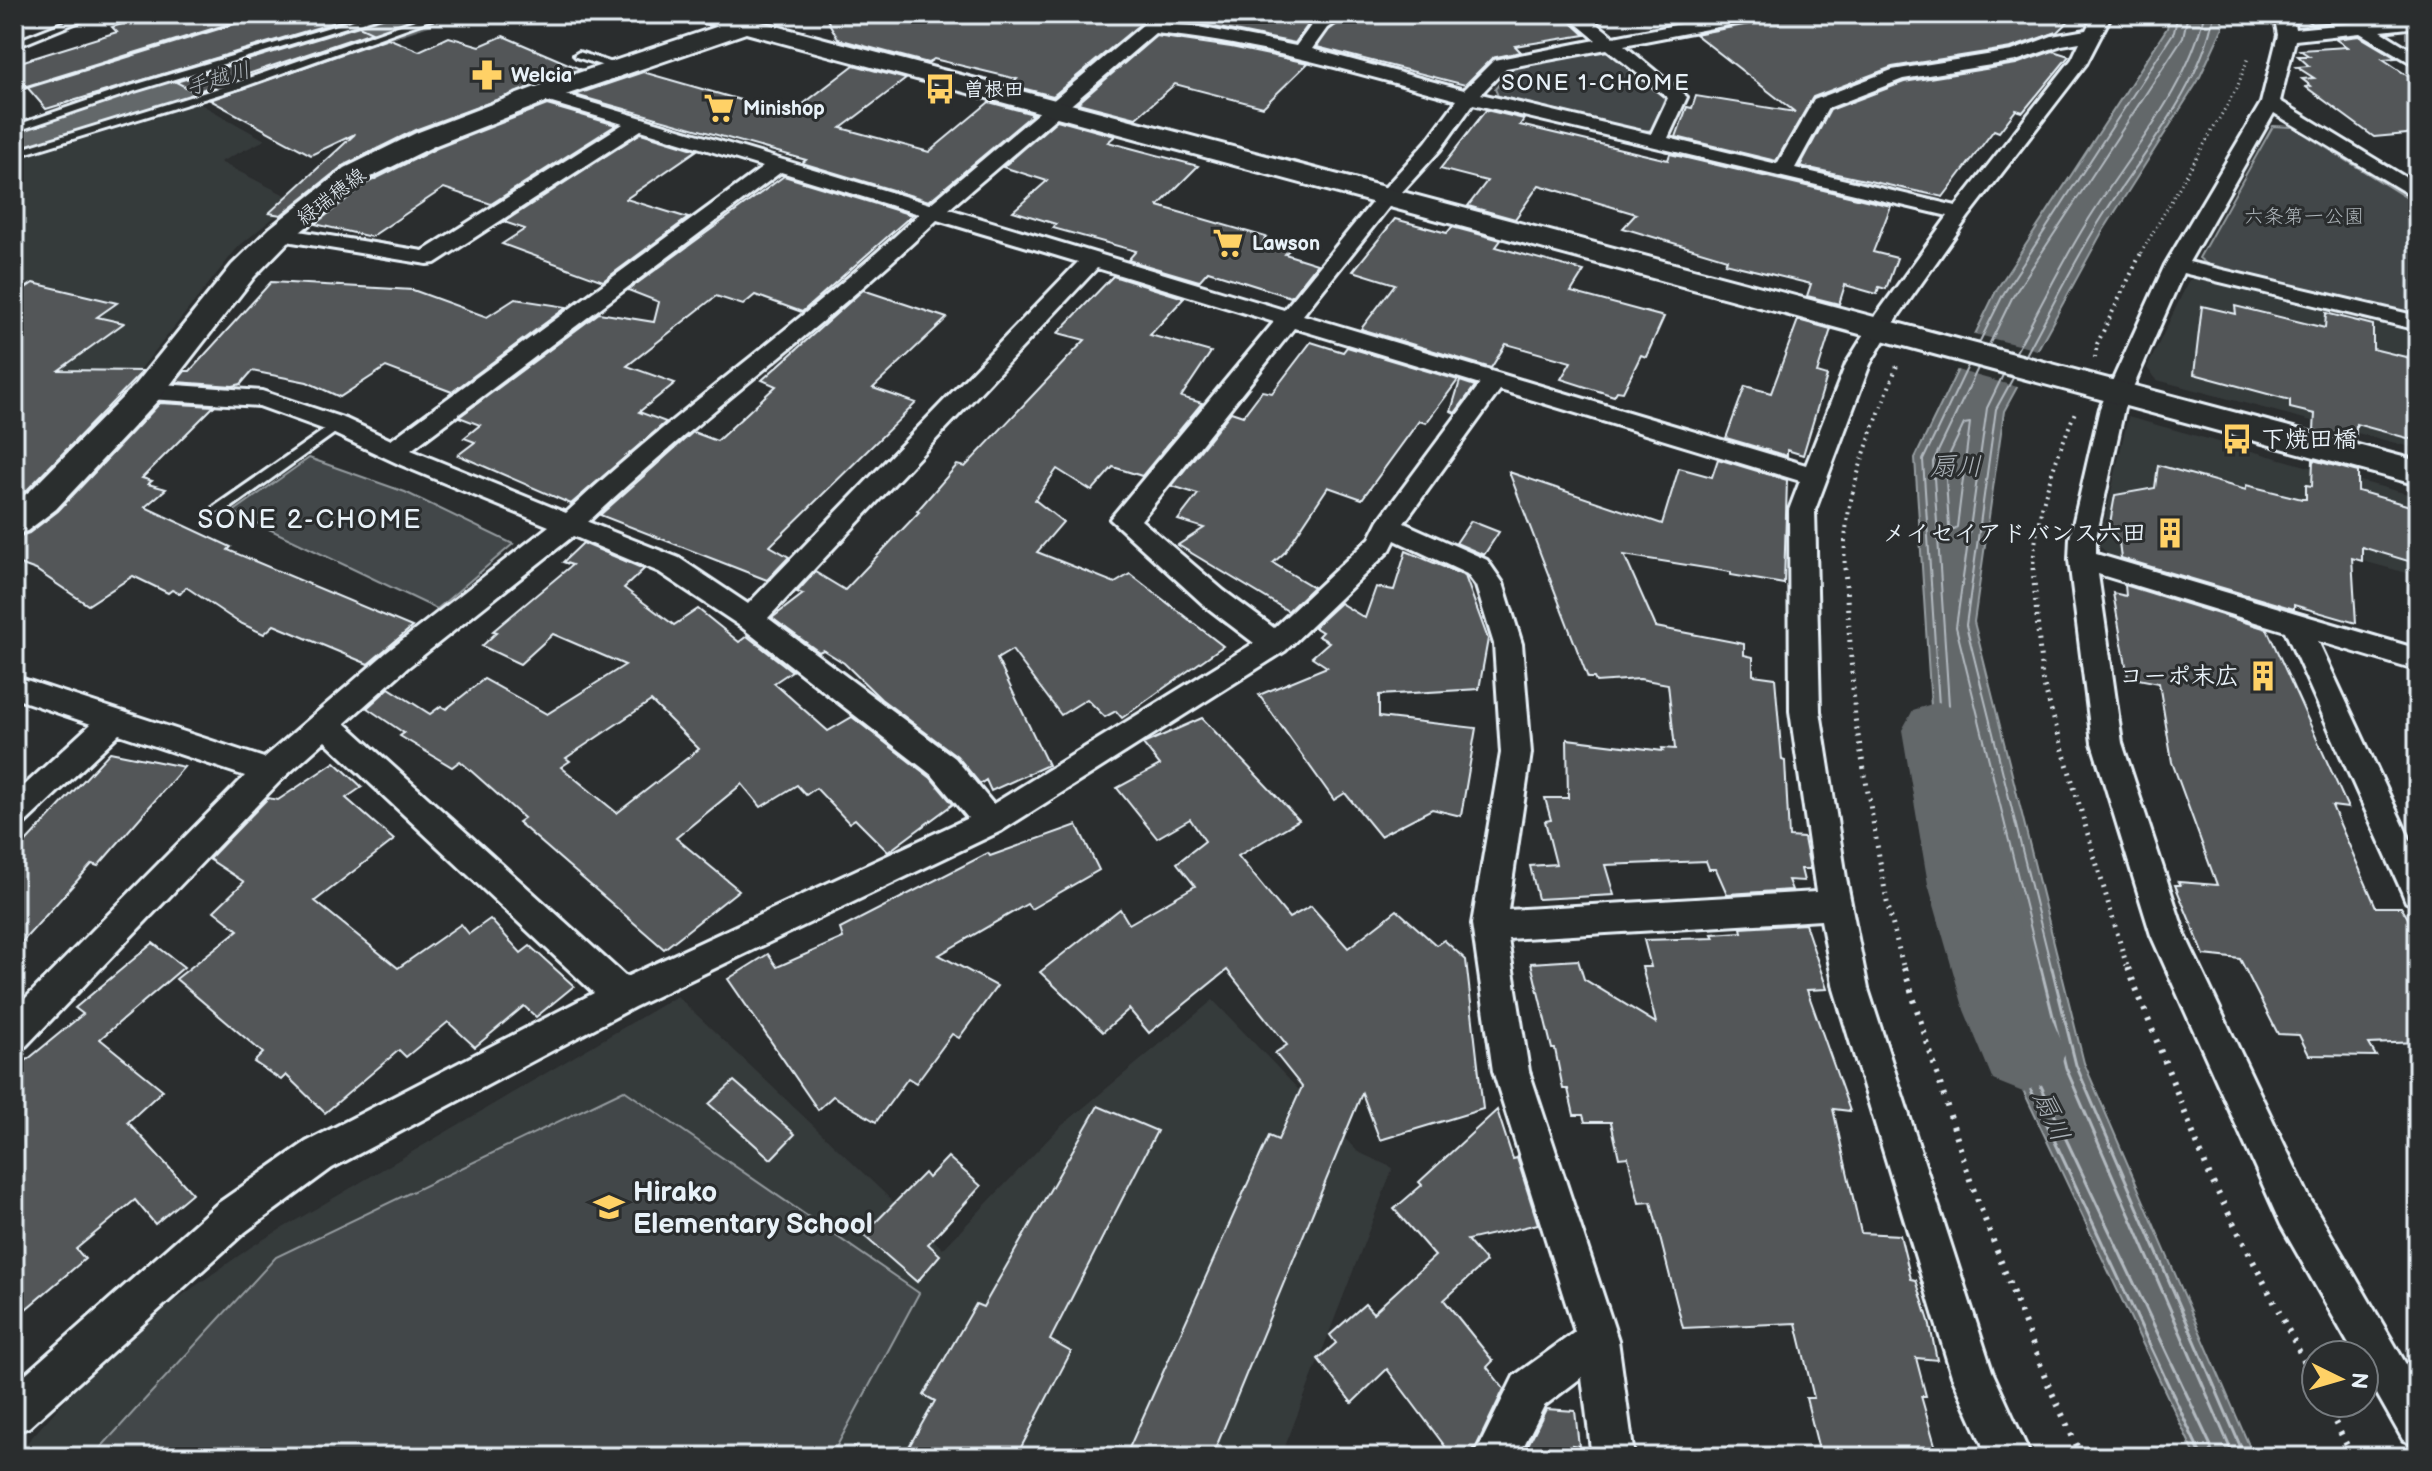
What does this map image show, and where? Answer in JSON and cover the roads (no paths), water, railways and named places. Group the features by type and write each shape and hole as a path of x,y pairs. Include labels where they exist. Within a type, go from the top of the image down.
{"street":[{"path":"702,14 1385,199 1881,329 1912,345 2094,386 2418,473"},
{"name":"緑瑞穂線","path":"14,522 43,500 148,391 243,271 280,234 355,174 426,139 542,94 745,26 799,14"},
{"path":"1301,52 1321,24 1339,14"},
{"path":"1574,14 1678,97 1656,143"},
{"path":"1275,644 1214,598 1123,519 1130,516 1385,199 1433,146 1468,97 1500,64 1759,14"},
{"path":"2010,1457 1968,1361 1851,989 1805,711 1802,510 1858,364 1888,314 1961,213 2080,60 2103,14"},
{"path":"2094,386 2176,265 2270,103 2287,35 2283,14"},
{"path":"2287,35 2418,22"},
{"path":"14,1034 269,772 397,660 570,524 625,472 868,274 932,213 1151,27 1193,31 1301,52 1656,143 1961,213"},
{"path":"2363,27 2418,62"},
{"path":"1782,173 1821,104 1899,74 2016,56 2058,40 2091,35"},
{"path":"542,94 1816,477"},
{"path":"2270,103 2418,194"},
{"path":"280,234 427,258 637,124"},
{"path":"394,450 777,166"},
{"path":"750,619 1091,261"},
{"path":"2176,265 2418,323"},
{"path":"14,1412 231,1218 319,1155 622,996 990,822 1275,644 1381,543 1388,526 1494,381"},
{"path":"2094,386 2112,408 2083,538 2082,560 2107,743 2168,935 2295,1211 2418,1425"},
{"path":"148,391 262,399 337,425 669,565 750,619 944,767 990,822"},
{"path":"1388,526 1477,567 1489,583 1508,644 1516,753 1489,924 1511,1071 1598,1340 1613,1457"},
{"path":"2082,560 2418,660"},
{"path":"2296,623 2418,892"},
{"path":"14,687 269,772"},
{"path":"14,814 115,720"},
{"path":"325,723 622,996"},
{"path":"1489,924 1525,925 1835,905"},
{"path":"1495,1457 1529,1391 1598,1340"}],"lane":[{"path":"14,42 72,14"},
{"path":"14,42 92,14"},
{"path":"14,129 131,89 384,14"},
{"path":"14,154 239,85 441,14"},
{"path":"579,55 622,69"},
{"path":"220,509 337,425"}],"water":[{"name":"扇川","path":"2170,14 2221,14 2223,27 2198,81 2101,234 2004,411 1974,622 2084,1063 2254,1457 2196,1457 2023,1090 1932,722 1915,458 1997,289 2167,28"}],"waterway":[{"name":"手越川","path":"14,143 187,91 423,14"},
{"name":"扇川","path":"1938,730 1967,884 2006,1010 2023,1052"}],"railway":[{"path":"14,91 264,14"}],"place":[{"name":"Welcia","path":"487,75"},
{"name":"曽根田","path":"940,89"},
{"name":"Minishop","path":"719,108"},
{"name":"Lawson","path":"1228,243"},
{"name":"下焼田橋","path":"2237,439"},
{"name":"メイセイアドバンス六田","path":"2170,533"},
{"name":"コーポ末広","path":"2263,676"},
{"name":"Hirako Elementary School","path":"609,1207"}],"district":[{"name":"SONE 1-CHOME","path":"1596,82"},
{"name":"SONE 2-CHOME","path":"310,519"}],"park label":[{"name":"六条第一公園","path":"2304,216"}]}
